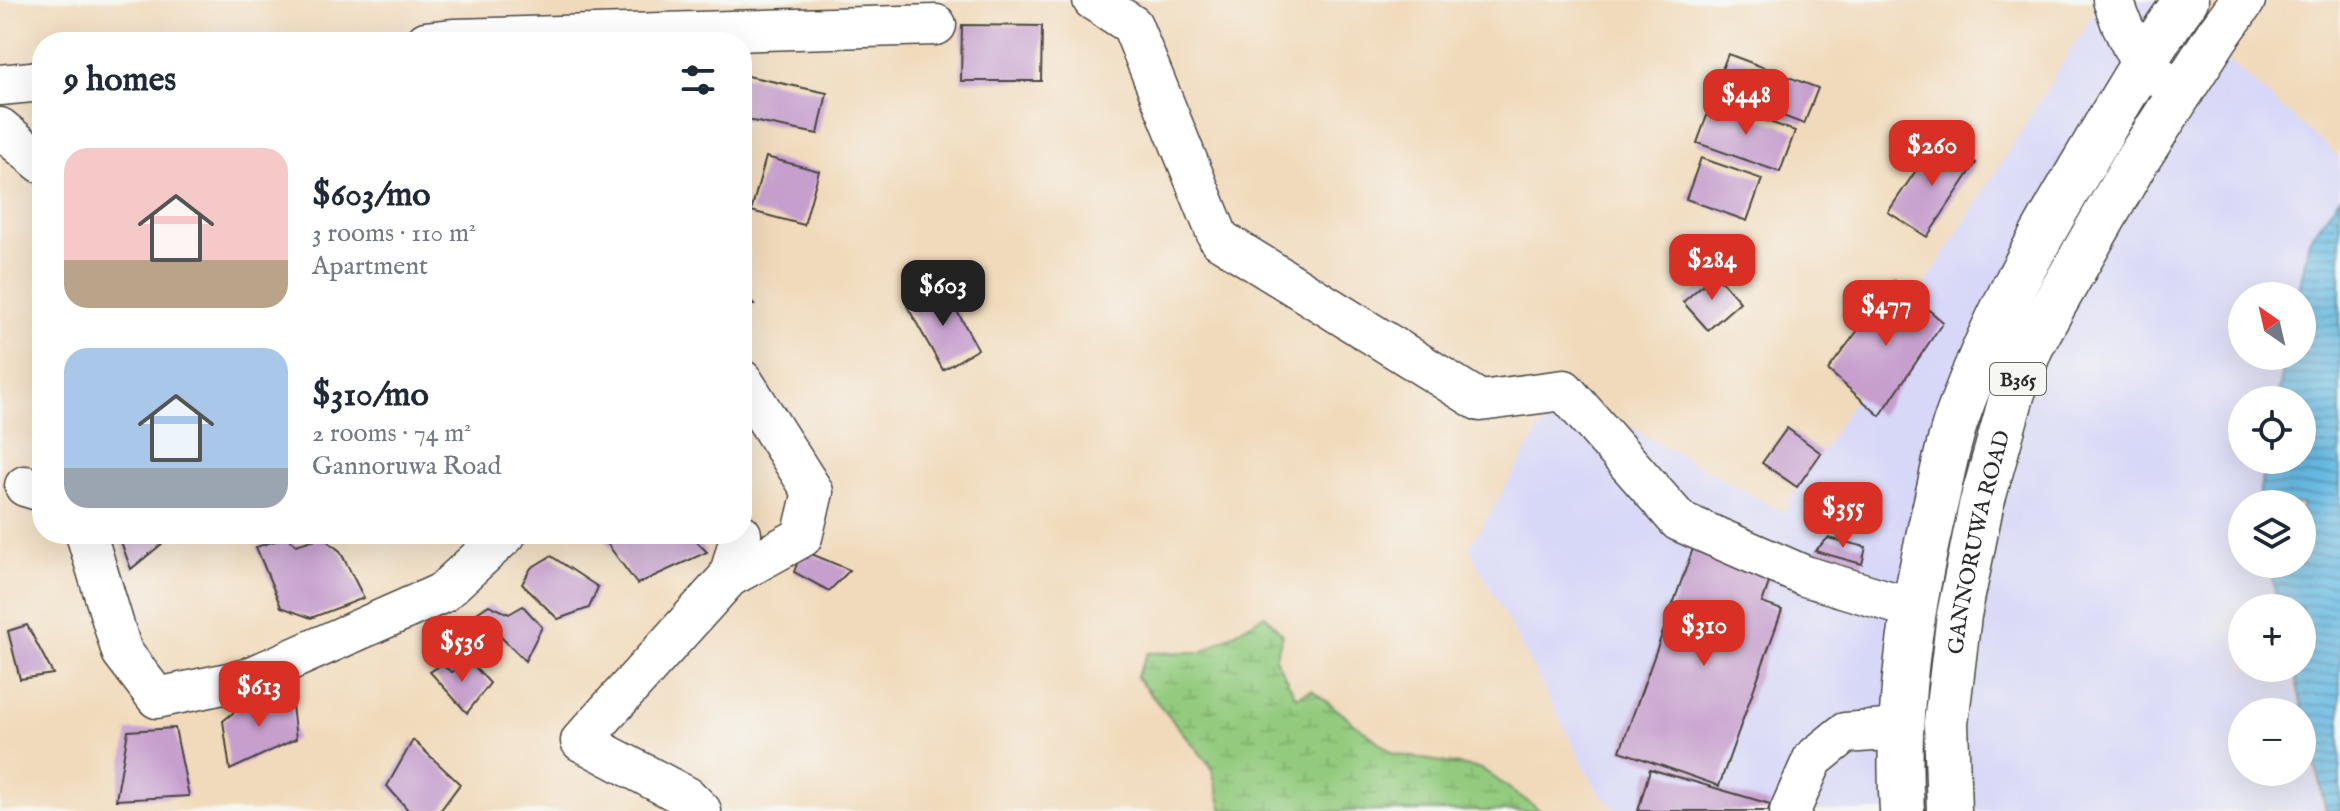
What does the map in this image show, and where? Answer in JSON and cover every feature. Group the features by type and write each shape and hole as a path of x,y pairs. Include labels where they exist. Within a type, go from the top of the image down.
{"main road":[{"name":"GANNORUWA ROAD","path":"1902,811 1901,729 1906,666 1924,555 1955,421 2021,270 2142,66 2186,0"},
{"name":"GANNORUWA ROAD","path":"1949,811 1946,723 1959,615 1981,506 2013,392 2031,347 2134,165 2243,0"}],"street":[{"path":"1093,0 1132,25 1219,239 1480,401 1564,390 1679,521 1805,576 1915,609"},
{"path":"2113,0 2142,66 2182,91"},
{"path":"696,32 936,25"},
{"path":"0,85 32,82"},
{"path":"0,128 32,155"},
{"path":"701,811 687,797 581,741 729,577 802,537 813,492 752,396"},
{"path":"89,544 122,652 157,698 247,679 442,593 495,544"},
{"path":"729,577 738,544"},
{"path":"1790,811 1813,759 1845,733 1901,729"}],"shaded area":[{"path":"2102,0 2158,0 2340,158 2340,197 2309,241 2301,282 2228,282 2228,370 2283,370 2280,386 2228,386 2228,474 2263,474 2260,490 2228,490 2228,578 2271,578 2275,594 2228,594 2228,682 2294,682 2298,698 2228,698 2228,786 2316,786 2316,780 2323,811 1616,811 1597,790 1469,548 1564,390 1784,513 1797,487"}],"green space":[{"path":"1265,615 1283,635 1275,658 1296,697 1312,690 1394,754 1482,769 1541,811 1223,811 1211,766 1136,677 1148,653 1202,652"}],"water":[{"path":"2340,197 2340,811 2326,811 2316,768 2316,698 2300,698 2296,682 2316,682 2316,594 2276,594 2272,578 2316,578 2316,490 2260,490 2263,474 2316,474 2316,386 2280,386 2283,370 2316,370 2316,282 2301,282 2309,240"}],"building":[{"path":"962,25 1042,26 1041,81 961,81"},
{"path":"1728,54 1818,88 1804,124 1714,90"},
{"path":"752,77 827,93 818,134 752,121"},
{"path":"1712,102 1795,131 1780,172 1697,143"},
{"path":"1938,138 1976,163 1927,237 1888,212"},
{"path":"766,157 819,171 804,225 752,211"},
{"path":"1701,158 1762,179 1747,221 1686,199"},
{"path":"1715,274 1740,302 1708,330 1683,302"},
{"path":"1895,281 1943,322 1880,416 1828,370"},
{"path":"943,286 978,349 943,370 907,306"},
{"path":"1787,428 1821,453 1797,487 1762,463"},
{"path":"1828,538 1866,547 1862,564 1815,551"},
{"path":"122,544 162,544 131,569"},
{"path":"265,544 331,544 340,551 364,598 311,618 281,607 256,547"},
{"path":"607,544 699,544 707,552 637,584"},
{"path":"1694,546 1772,574 1762,603 1782,610 1719,786 1620,751"},
{"path":"802,550 850,570 829,591 794,572"},
{"path":"551,556 598,587 589,608 558,619 522,584 531,568"},
{"path":"489,605 509,614 523,606 542,627 525,661 477,613"},
{"path":"27,625 53,674 20,679 8,631"},
{"path":"470,662 490,683 467,713 430,672 441,665 452,672"},
{"path":"291,697 296,739 230,770 223,721 249,700"},
{"path":"175,728 189,796 116,800 128,731"},
{"path":"413,740 460,784 440,811 409,811 387,786"},
{"path":"1650,769 1770,804 1768,811 1638,811"}]}
